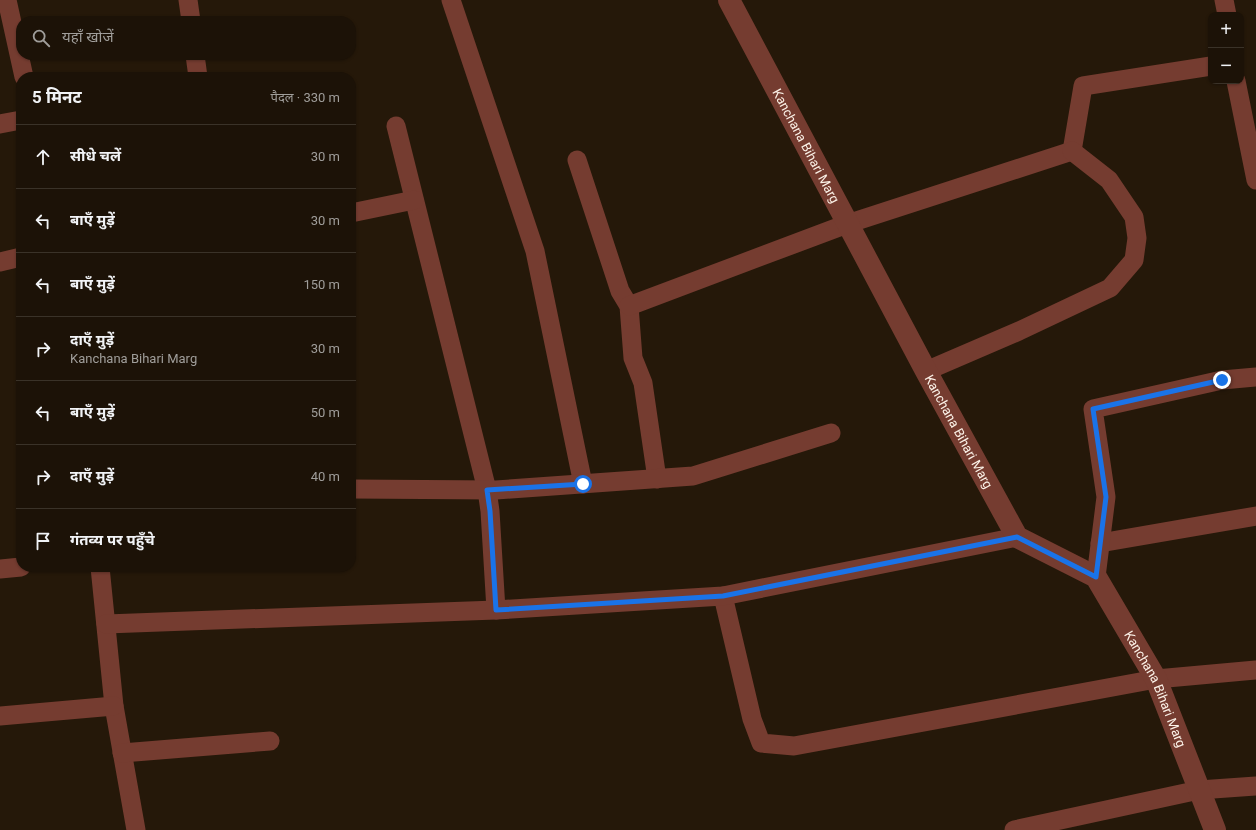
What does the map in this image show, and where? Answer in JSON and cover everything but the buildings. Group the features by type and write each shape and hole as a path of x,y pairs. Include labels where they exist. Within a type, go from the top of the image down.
{"street":[{"path":"7,0 16,41"},
{"path":"188,0 190,16"},
{"path":"451,0 535,251 583,484"},
{"name":"Kanchana Bihari Marg","path":"729,0 847,224 1017,537"},
{"path":"1224,0 1227,12"},
{"path":"20,60 23,72"},
{"path":"196,60 197,72"},
{"path":"1072,152 1083,86 1208,66"},
{"path":"1237,84 1256,180"},
{"path":"0,124 16,121"},
{"path":"396,126 487,490 490,511 496,610"},
{"path":"629,306 847,224 1072,152"},
{"path":"926,371 1019,331 1110,288 1134,260 1137,238 1134,217 1109,180 1072,152"},
{"path":"577,160 620,291 629,306 633,358 643,383 657,478"},
{"path":"356,212 414,200"},
{"path":"0,262 16,258"},
{"path":"106,624 496,610 723,596 1017,537 1096,577 1106,497 1093,409 1222,380 1256,376"},
{"path":"356,489 487,490 693,476 831,433"},
{"path":"1100,543 1256,516"},
{"path":"0,569 16,567"},
{"path":"101,572 114,706 136,830"},
{"name":"Kanchana Bihari Marg","path":"1096,577 1156,678 1214,830"},
{"path":"723,596 752,720 761,743 794,746 1156,678 1256,670"},
{"path":"0,716 114,706"},
{"path":"122,753 270,741"},
{"path":"1014,830 1199,790 1256,786"}],"route":[{"path":"583,484 487,490 490,511 496,610 723,596 1017,537 1096,577 1106,497 1093,409 1222,380"}]}
